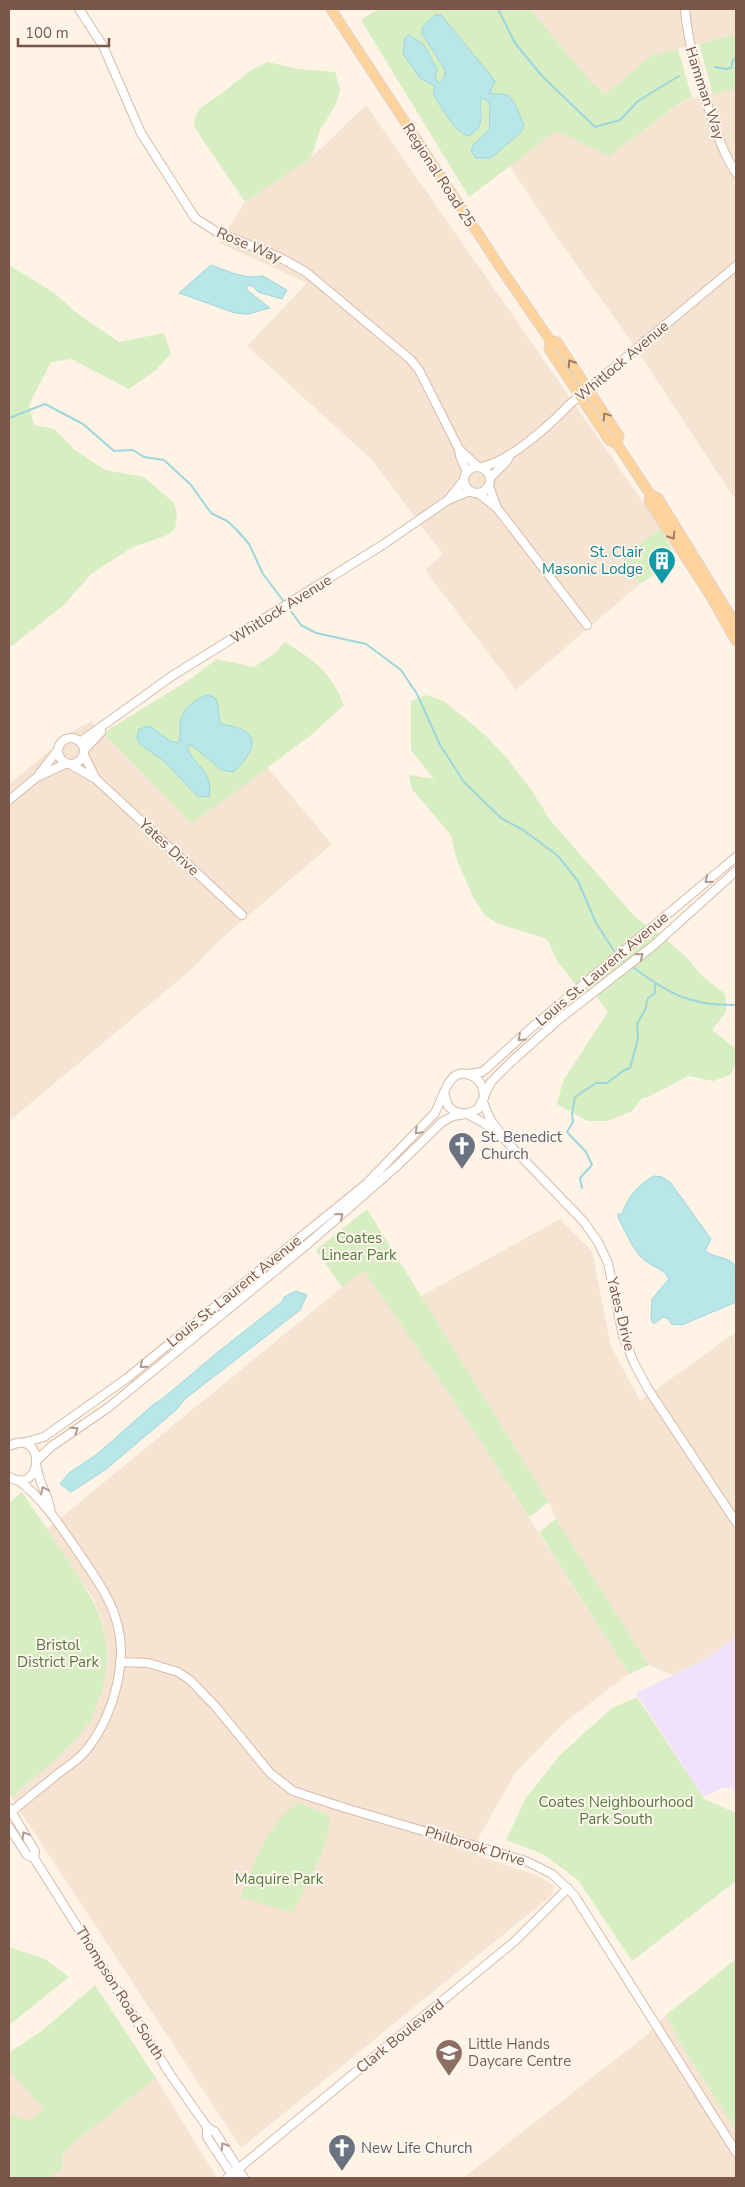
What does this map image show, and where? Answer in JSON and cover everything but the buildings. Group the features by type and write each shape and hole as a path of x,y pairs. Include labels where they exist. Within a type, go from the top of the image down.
{"main road":[{"name":"Regional Road 25","path":"331,9 486,246 550,340 557,342 619,436 617,444"},
{"name":"Regional Road 25","path":"550,340 549,349 609,440 617,444 650,494 658,498 736,625"},
{"name":"Regional Road 25","path":"650,494 649,501 710,595 736,641"}],"street":[{"name":"Rose Way","path":"79,9 105,51 141,133 195,218 217,232 278,257 306,272 410,359 420,370 459,449 465,476"},
{"name":"Hamman Way","path":"685,9 690,49 722,147 736,173"},
{"name":"Whitlock Avenue","path":"480,467 492,465 502,458 509,456 557,418 580,396 736,266"},
{"name":"Rose Way","path":"459,449 480,467"},
{"name":"Whitlock Avenue","path":"490,478 506,462 509,456"},
{"path":"497,508 489,486 490,478 486,470 480,467 465,476 470,491 478,493 497,508 587,624"},
{"name":"Whitlock Avenue","path":"448,500 465,476"},
{"path":"478,493 489,486"},
{"name":"Whitlock Avenue","path":"83,749 114,717 172,676 363,557 448,500 470,491"},
{"path":"9,800 38,776 58,751 61,743 66,739 75,739 83,749 79,762 68,764 38,776"},
{"name":"Yates Drive","path":"83,749 96,779"},
{"path":"58,751 59,758 68,764"},
{"name":"Yates Drive","path":"68,764 96,779 242,915"},
{"name":"Louis St. Laurent Avenue","path":"467,1074 482,1072 487,1068 530,1029 736,857"},
{"name":"Louis St. Laurent Avenue","path":"483,1100 491,1082 511,1062 557,1021 588,998 694,910 736,871"},
{"path":"467,1074 478,1080 482,1085 483,1100 478,1109 466,1114 451,1110 445,1101 444,1091 451,1079 467,1074"},
{"name":"Louis St. Laurent Avenue","path":"9,1446 44,1437 126,1380 366,1184 434,1114 441,1103 444,1091"},
{"name":"Yates Drive","path":"483,1100 488,1114 507,1142"},
{"name":"Yates Drive","path":"466,1114 484,1123 507,1142 579,1217 598,1242 608,1263 623,1336 634,1362 648,1389 736,1522"},
{"name":"Louis St. Laurent Avenue","path":"12,1479 30,1476 37,1463 52,1446 109,1407 304,1248 397,1166 444,1120 466,1114"},
{"path":"22,1443 33,1449 38,1475 50,1501 51,1513"},
{"path":"10,1811 82,1755 97,1736 116,1691 120,1662 118,1624 112,1606 103,1589 51,1513 12,1479"},
{"name":"Philbrook Drive","path":"120,1662 148,1663 178,1672 190,1680 216,1707 270,1773 293,1791 520,1859 552,1874 568,1888 657,2024 736,2152"},
{"name":"Thompson Road South","path":"10,1811 35,1851 34,1858"},
{"name":"Thompson Road South","path":"9,1827 27,1855 34,1858 166,2067 207,2127 215,2132 244,2178"},
{"name":"Clark Boulevard","path":"231,2177 238,2168 515,1941 568,1888"},
{"name":"Thompson Road South","path":"207,2127 207,2137 231,2177"}],"shaded area":[{"path":"530,9 736,9 736,34 651,56 605,94 591,82"},
{"path":"736,89 735,499 629,338 556,236 509,165 556,131 609,156 685,100"},
{"path":"366,105 661,528 623,558 640,584 516,690 425,570 443,554 372,460 247,346 307,283 219,243 245,202 311,158"},
{"path":"91,721 192,824 267,767 332,844 219,941 190,971 9,1121 9,784 75,730"},
{"path":"560,1219 592,1251 611,1346 640,1401 736,1332 736,1637 704,1660 672,1675 649,1665 556,1519 549,1502 421,1296"},
{"path":"364,1271 466,1419 629,1674 564,1723 516,1772 480,1835 475,1855 539,1876 554,1886 552,1895 241,2148 11,1797 68,1748 87,1726 96,1708 107,1669 106,1638 101,1618 92,1596 47,1529"},
{"path":"736,1637 736,1795 732,1788 724,1788 703,1797 636,1693 704,1660"},
{"path":"666,2015 685,2051 736,2130 736,2178 463,2178 648,2034"},
{"path":"9,2070 44,2109 30,2121 9,2114"},
{"path":"156,2078 217,2178 50,2178 62,2168 62,2156 75,2142"}],"green space":[{"path":"378,9 530,9 591,82 605,94 651,56 678,49 692,98 684,100 609,156 556,131 469,197 361,20","holes":["422,33 489,93 508,95 515,104 524,125 488,130 490,105 487,100 481,98 482,121 454,125 433,94 435,86 431,84 415,39 437,69 435,79 440,83 445,76 445,70"]},
{"path":"736,34 736,89 713,94 699,44"},
{"path":"268,62 298,69 335,72 340,90 335,106 320,130 311,158 245,202 195,128 194,120 199,109 251,70"},
{"path":"9,265 53,292 78,314 119,342 164,333 171,353 156,370 129,389 71,359 51,362 29,405 34,425 54,429 75,450 105,470 144,477 174,503 177,515 175,529 167,535 131,548 91,574 64,605 9,648"},
{"path":"661,528 677,560 640,584 622,558"},
{"path":"285,642 313,661 327,675 344,705 311,735 192,824 103,733 189,680 217,659 254,667 274,654"},
{"path":"426,695 444,701 485,735 506,757 532,791 550,820 635,917 661,935 686,957 702,976 725,994 727,1011 712,1030 736,1049 736,1064 730,1075 713,1081 688,1076 648,1097 642,1098 632,1111 608,1121 588,1121 557,1104 563,1081 608,1012 597,997 576,985 558,962 547,939 496,923 484,914 472,895 456,857 451,835 412,789 409,775 434,779 411,750 411,701"},
{"name":"Coates Linear Park","path":"367,1209 549,1502 529,1517 466,1419 364,1271 342,1287 316,1250"},
{"name":"Bristol District Park","path":"22,1492 86,1588 101,1620 107,1654 106,1673 101,1693 93,1715 86,1727 60,1755 11,1797 9,1794 9,1503"},
{"path":"556,1519 649,1665 629,1674 539,1532"},
{"name":"Coates Neighbourhood Park South","path":"637,1697 704,1799 736,1813 736,1881 632,1961 578,1880 543,1854 506,1840 526,1798 560,1755 612,1708"},
{"name":"Maquire Park","path":"298,1803 328,1814 329,1823 323,1849 317,1864 293,1913 240,1897 256,1858 270,1833 287,1811"},
{"path":"9,1947 45,1959 69,1977 9,2025"},
{"path":"736,1959 736,2130 685,2051 666,2015"},
{"path":"95,1985 156,2078 75,2142 62,2156 62,2168 50,2178 13,2178 9,2174 9,2114 30,2121 44,2109 9,2070 9,2053 43,2030"}],"water":[{"path":"435,15 441,15 492,77 495,82 489,93 508,95 515,104 524,125 521,132 491,158 476,158 471,151 474,144 489,130 490,105 487,100 481,98 480,124 468,136 457,129 444,112 433,94 435,86 420,78 403,54 405,38 409,35 424,45 437,69 435,79 440,83 445,76 445,70 422,33 423,26"},
{"path":"211,265 243,276 263,276 287,290 282,299 258,292 252,286 247,285 247,290 270,308 248,314 235,313 179,293"},
{"path":"206,695 214,697 217,701 220,724 242,730 249,734 252,739 249,753 234,772 222,770 191,745 187,747 209,780 209,797 197,796 165,762 140,744 137,738 139,729 150,726 170,741 178,743 182,716 188,707"},
{"path":"654,1176 662,1177 670,1182 711,1239 705,1251 729,1260 736,1266 736,1302 682,1325 671,1324 668,1318 663,1317 654,1324 651,1320 652,1299 669,1279 664,1272 642,1258 618,1218 618,1214 622,1214 634,1192"},
{"path":"296,1291 307,1295 300,1310 185,1399 176,1410 105,1470 71,1492 60,1484 69,1473 96,1455 154,1404 283,1301 284,1297"}],"waterway":[{"path":"498,9 515,43 541,75 595,127 620,120 638,101 679,76"},
{"path":"715,67 731,68 733,60 736,59"},
{"path":"9,418 45,404 83,424 114,451 133,450 144,457 164,460 191,485 211,513 227,521 249,544 263,574 285,603"},
{"path":"288,607 301,625 316,633 366,644 401,670 417,694 440,745 464,782 501,818 523,830 557,855 578,881 596,923 616,954"},
{"path":"619,958 627,964"},
{"path":"631,966 657,984 680,996 705,1003 736,1005"},
{"path":"582,1188 580,1178 592,1165 586,1152 567,1132 573,1122 572,1114 575,1097 596,1083 607,1083 630,1068 638,1039 637,1024 645,1010 648,998 655,993 655,985"}],"place":[{"name":"St. Clair Masonic Lodge","path":"662,585"},
{"name":"St. Benedict Church","path":"462,1170"},
{"name":"Little Hands Daycare Centre","path":"449,2077"},
{"name":"New Life Church","path":"342,2172"}]}
